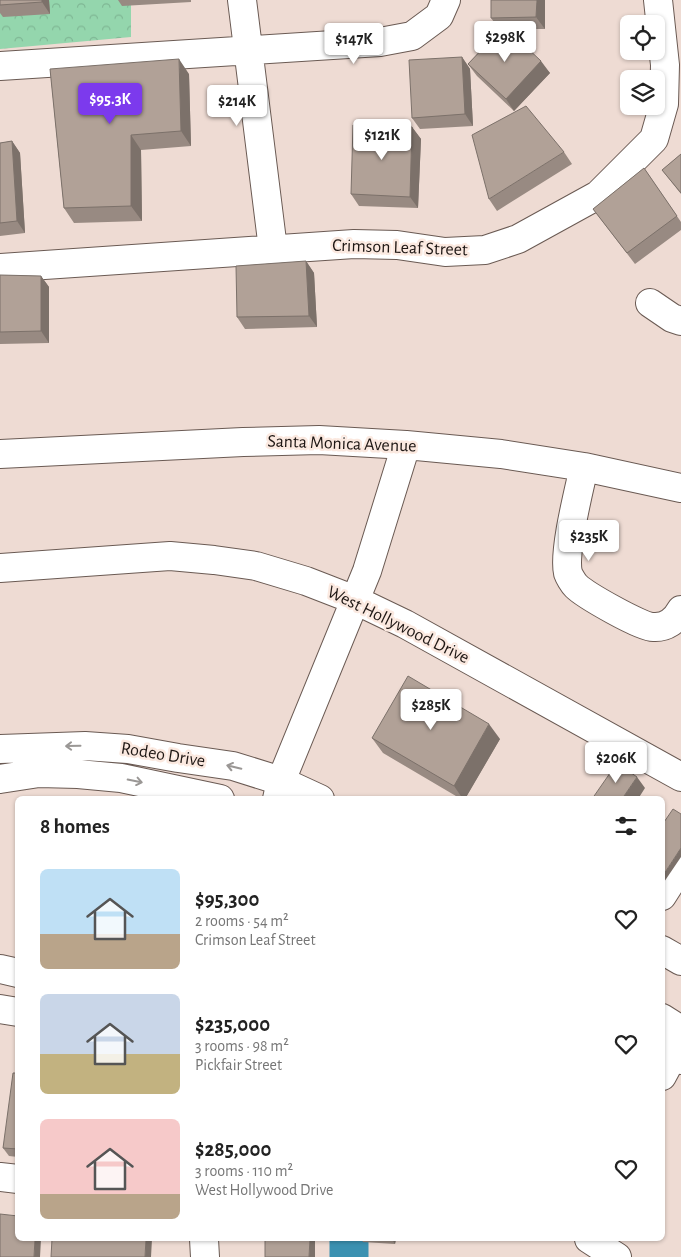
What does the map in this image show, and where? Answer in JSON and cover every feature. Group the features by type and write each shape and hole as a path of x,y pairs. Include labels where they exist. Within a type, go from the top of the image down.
{"street":[{"path":"242,0 273,249"},
{"path":"0,66 380,42 412,36 439,16 446,0"},
{"name":"Crimson Leaf Street","path":"0,268 354,244 397,245 445,252 484,250 518,239 598,196 654,139 664,104 665,65 658,0"},
{"path":"650,303 672,318 681,321"},
{"name":"Santa Monica Avenue","path":"0,454 320,440 406,445 501,454 584,466 681,488"},
{"path":"279,790 366,571 406,445"},
{"path":"584,466 568,557 568,572 575,586 638,622 652,627 667,625 677,617 681,610"},
{"name":"West Hollywood Drive","path":"0,568 170,556 256,566 306,581 355,600 405,624 681,777"},
{"name":"Rodeo Drive","path":"0,749 86,746 128,748 233,766 279,790 306,796"},
{"name":"Rodeo Drive","path":"0,779 39,773 96,776 131,780 206,796"},
{"path":"665,952 681,961"},
{"path":"0,969 15,972"},
{"path":"0,1009 15,1012"},
{"path":"665,1026 674,1052"},
{"path":"0,1177 15,1180"},
{"path":"204,1241 205,1257"},
{"path":"592,1241 617,1257"}],"green space":[{"path":"0,0 131,0 131,37 0,49"}],"building":[{"path":"0,0 42,0 42,2 0,5"},
{"path":"491,0 537,0 536,17 491,18"},
{"path":"504,26 541,61 506,99 468,64"},
{"path":"462,57 465,114 412,118 409,60"},
{"path":"179,59 181,131 131,135 131,206 64,208 50,69"},
{"path":"526,106 564,152 489,199 472,135"},
{"path":"353,125 412,127 410,197 351,194"},
{"path":"12,141 17,221 0,223 0,143"},
{"path":"681,154 681,193 662,170"},
{"path":"644,168 677,216 627,253 593,209"},
{"path":"306,261 309,316 237,317 236,266"},
{"path":"0,275 41,276 41,331 0,332"},
{"path":"408,676 489,724 454,786 372,738"},
{"path":"617,763 637,777 624,796 594,796"},
{"path":"673,809 681,814 681,848 665,872 665,821"},
{"path":"13,1073 15,1073 15,1149 3,1148"},
{"path":"0,1214 15,1216 15,1241 35,1241 34,1257 0,1257"},
{"path":"52,1241 146,1241 145,1257 51,1257"},
{"path":"265,1241 310,1241 309,1257 265,1257"}],"waterway":[{"path":"349,1241 349,1257"}]}
